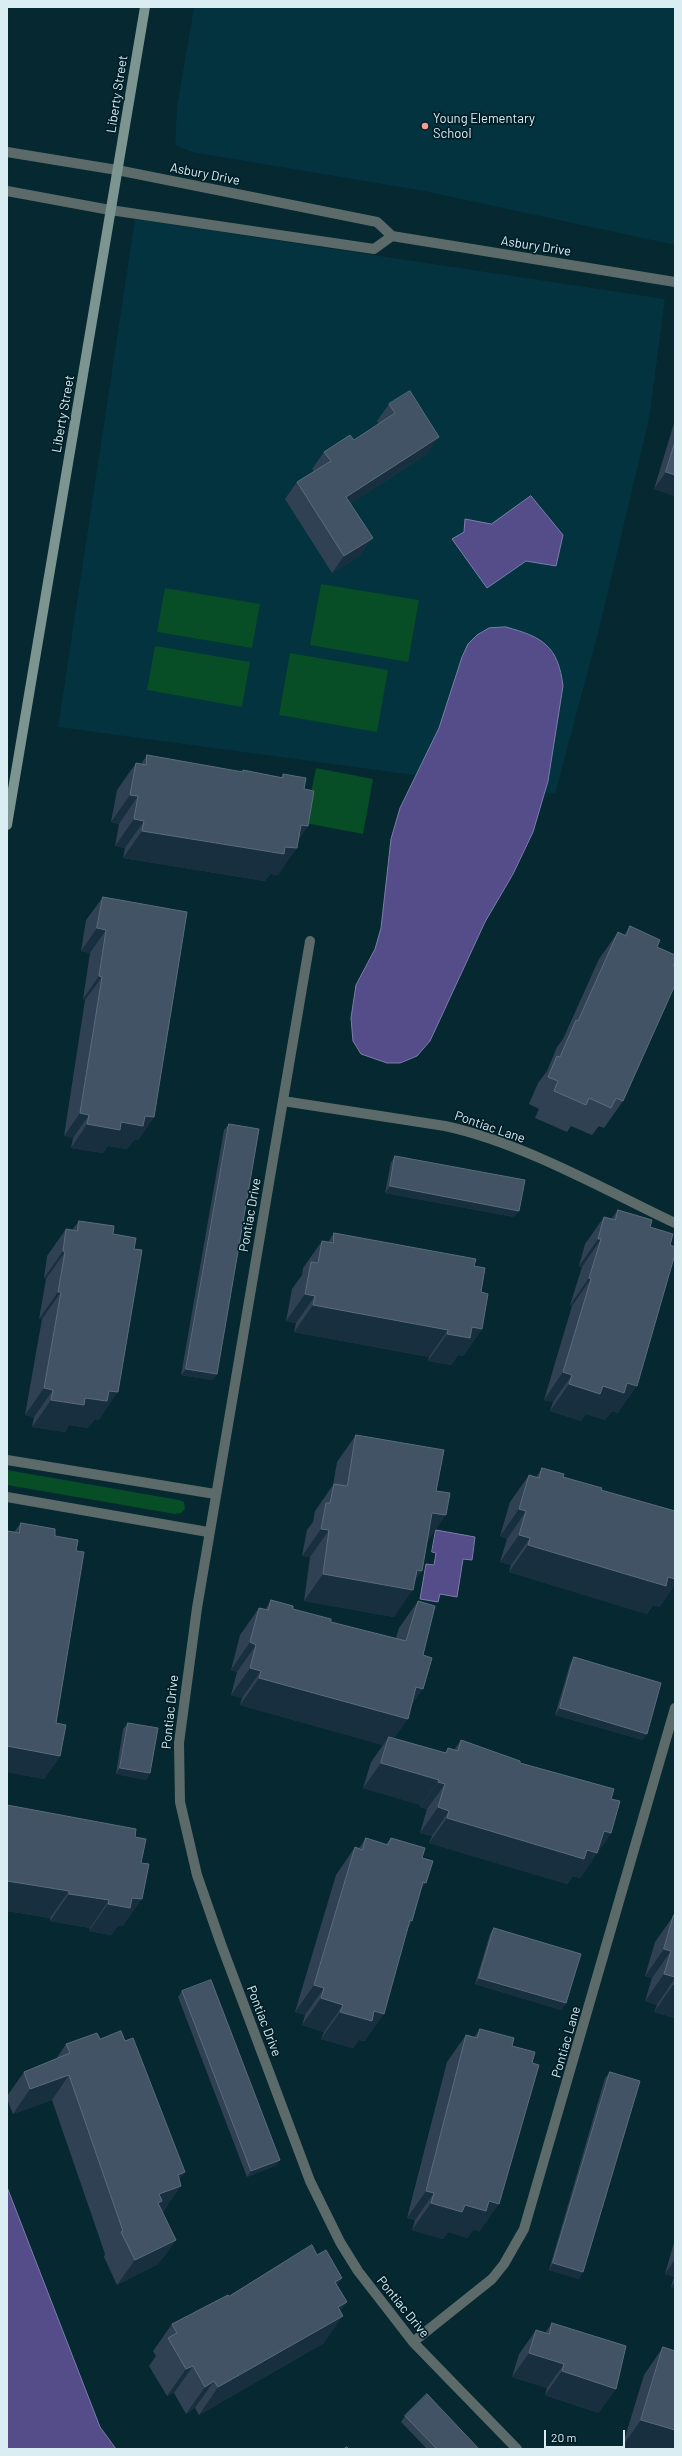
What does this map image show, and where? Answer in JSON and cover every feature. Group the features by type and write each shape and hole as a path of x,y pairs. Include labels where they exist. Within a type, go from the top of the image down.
{"street":[{"name":"Liberty Street","path":"7,825 144,7"},
{"name":"Asbury Drive","path":"7,152 117,170 377,222 392,236 675,282"},
{"path":"7,191 110,210 374,249 392,236"},
{"name":"Pontiac Drive","path":"310,941 216,1494 208,1532 178,1743 180,1802 197,1875 310,2181 358,2271 413,2342 517,2449"},
{"name":"Pontiac Lane","path":"283,1102 445,1126 467,1131 514,1148 675,1223"},
{"path":"7,1460 216,1494"},
{"path":"7,1497 208,1532"},
{"name":"Pontiac Lane","path":"413,2342 492,2279 504,2264 524,2229 675,1708"}],"shaded area":[{"name":"Young Elementary School","path":"194,7 675,7 675,245 424,191 192,152 175,145 177,107"},
{"path":"135,219 665,299 649,419 599,629 555,794 58,727"},
{"path":"531,496 563,535 556,566 526,561 487,588 452,539 464,532 465,519 491,524"},
{"path":"506,627 530,635 546,645 553,652 561,672 563,686 548,781 533,832 513,874 485,922 430,1041 417,1056 400,1063 387,1063 361,1054 353,1041 351,1018 356,985 375,949 381,928 391,839 400,808 439,728 462,657 468,644 477,635 489,628"},
{"path":"436,1530 475,1537 472,1560 463,1559 457,1597 440,1594 438,1602 420,1599 426,1564 434,1565 436,1553 432,1552"},
{"path":"7,2187 100,2427 116,2449 7,2449"}],"green space":[{"path":"321,584 419,600 408,662 310,645"},
{"path":"165,588 260,604 252,648 157,632"},
{"path":"155,646 250,662 242,707 147,690"},
{"path":"290,653 388,670 377,732 279,715"},
{"path":"316,768 373,779 363,834 305,823"},
{"path":"7,1470 179,1500 184,1502 185,1509 181,1513 175,1514 7,1485"}],"building":[{"path":"410,391 439,437 346,497 373,538 344,556 297,482 331,461 324,452 350,435 354,440 395,413 389,404"},
{"path":"675,442 675,475 666,472"},
{"path":"147,755 243,772 243,770 283,778 283,774 306,778 304,789 314,791 308,826 301,825 297,848 285,847 284,854 142,831 144,821 134,819 138,796 130,795 136,763 146,765"},
{"path":"103,897 187,912 154,1117 145,1116 143,1126 121,1122 120,1130 87,1124 89,1115 80,1113 102,977 99,976 106,930 97,928"},
{"path":"630,926 660,940 657,947 675,955 675,962 673,966 675,967 675,985 623,1101 616,1098 611,1108 589,1098 586,1105 554,1091 558,1081 548,1077 557,1056 560,1057 576,1020 578,1021 618,932 626,936"},
{"path":"229,1124 259,1129 217,1374 186,1369"},
{"path":"395,1156 525,1180 519,1211 390,1186"},
{"path":"618,1210 652,1220 650,1227 673,1234 670,1245 675,1247 675,1254 637,1386 627,1383 624,1393 603,1386 600,1394 569,1384 572,1375 563,1372 591,1279 589,1278 601,1239 598,1239 604,1217 615,1220"},
{"path":"79,1221 114,1226 113,1234 136,1238 134,1249 142,1250 118,1392 109,1391 107,1401 85,1398 84,1405 51,1400 53,1390 44,1388 61,1292 58,1292 65,1252 63,1251 66,1229 77,1231"},
{"path":"334,1233 476,1259 474,1266 485,1268 481,1292 488,1294 482,1329 472,1327 470,1338 447,1334 448,1330 313,1305 315,1296 305,1294 311,1262 318,1263 322,1241 333,1243"},
{"path":"356,1435 444,1450 436,1491 450,1493 446,1515 432,1513 422,1571 417,1570 413,1590 323,1574 329,1530 321,1529 326,1503 330,1503 334,1484 347,1486"},
{"path":"542,1468 564,1474 563,1477 602,1488 601,1490 675,1511 675,1579 668,1577 666,1586 528,1545 530,1538 519,1535 526,1511 519,1509 529,1475 539,1478"},
{"path":"21,1523 55,1529 55,1536 78,1540 76,1551 84,1552 56,1723 66,1725 60,1756 7,1746 7,1538 8,1531 19,1533"},
{"path":"271,1600 293,1606 293,1609 331,1619 331,1622 406,1641 418,1601 435,1606 423,1655 432,1658 423,1689 416,1687 408,1719 259,1678 261,1671 250,1668 256,1645 250,1642 259,1608 268,1610"},
{"path":"574,1657 661,1683 647,1734 560,1708"},
{"path":"128,1723 158,1728 150,1773 120,1768"},
{"path":"389,1737 446,1753 448,1748 458,1751 461,1740 520,1761 520,1763 614,1789 611,1799 620,1801 611,1833 604,1831 597,1853 587,1850 584,1859 447,1818 449,1811 438,1807 445,1784 438,1782 439,1780 381,1763"},
{"path":"7,1805 136,1829 135,1837 146,1839 141,1863 149,1864 142,1899 132,1898 130,1908 108,1904 109,1900 69,1894 69,1891 7,1881"},
{"path":"366,1838 388,1845 391,1838 425,1848 422,1858 433,1861 426,1883 423,1882 412,1921 410,1920 384,2014 374,2011 372,2021 340,2012 343,2005 321,1998 324,1988 314,1985 355,1847 362,1850"},
{"path":"674,1915 675,1977 664,1974 671,1951 664,1949"},
{"path":"494,1928 581,1954 566,2003 479,1978"},
{"path":"211,1980 280,2160 251,2171 182,1991"},
{"path":"480,2029 514,2038 512,2046 535,2052 532,2063 539,2065 499,2204 489,2201 486,2211 465,2205 462,2212 431,2203 434,2193 426,2191 466,2035 477,2038"},
{"path":"121,2031 125,2041 133,2038 185,2172 178,2175 181,2186 159,2194 162,2201 158,2203 176,2240 135,2260 121,2232 123,2231 69,2075 30,2089 24,2072 70,2053 66,2044 97,2033 100,2039"},
{"path":"610,2072 640,2081 583,2272 553,2263"},
{"path":"312,2245 317,2255 326,2250 342,2278 335,2282 347,2302 338,2307 343,2316 218,2387 214,2381 205,2387 193,2366 186,2369 168,2338 177,2333 172,2324 228,2295 229,2296"},
{"path":"552,2323 626,2346 616,2389 562,2371 564,2364 529,2353 536,2330 549,2334"},
{"path":"663,2347 675,2351 675,2430 641,2420"},
{"path":"427,2394 479,2449 437,2449 405,2416"}],"place":[{"name":"Young Elementary School","path":"425,126"}]}
